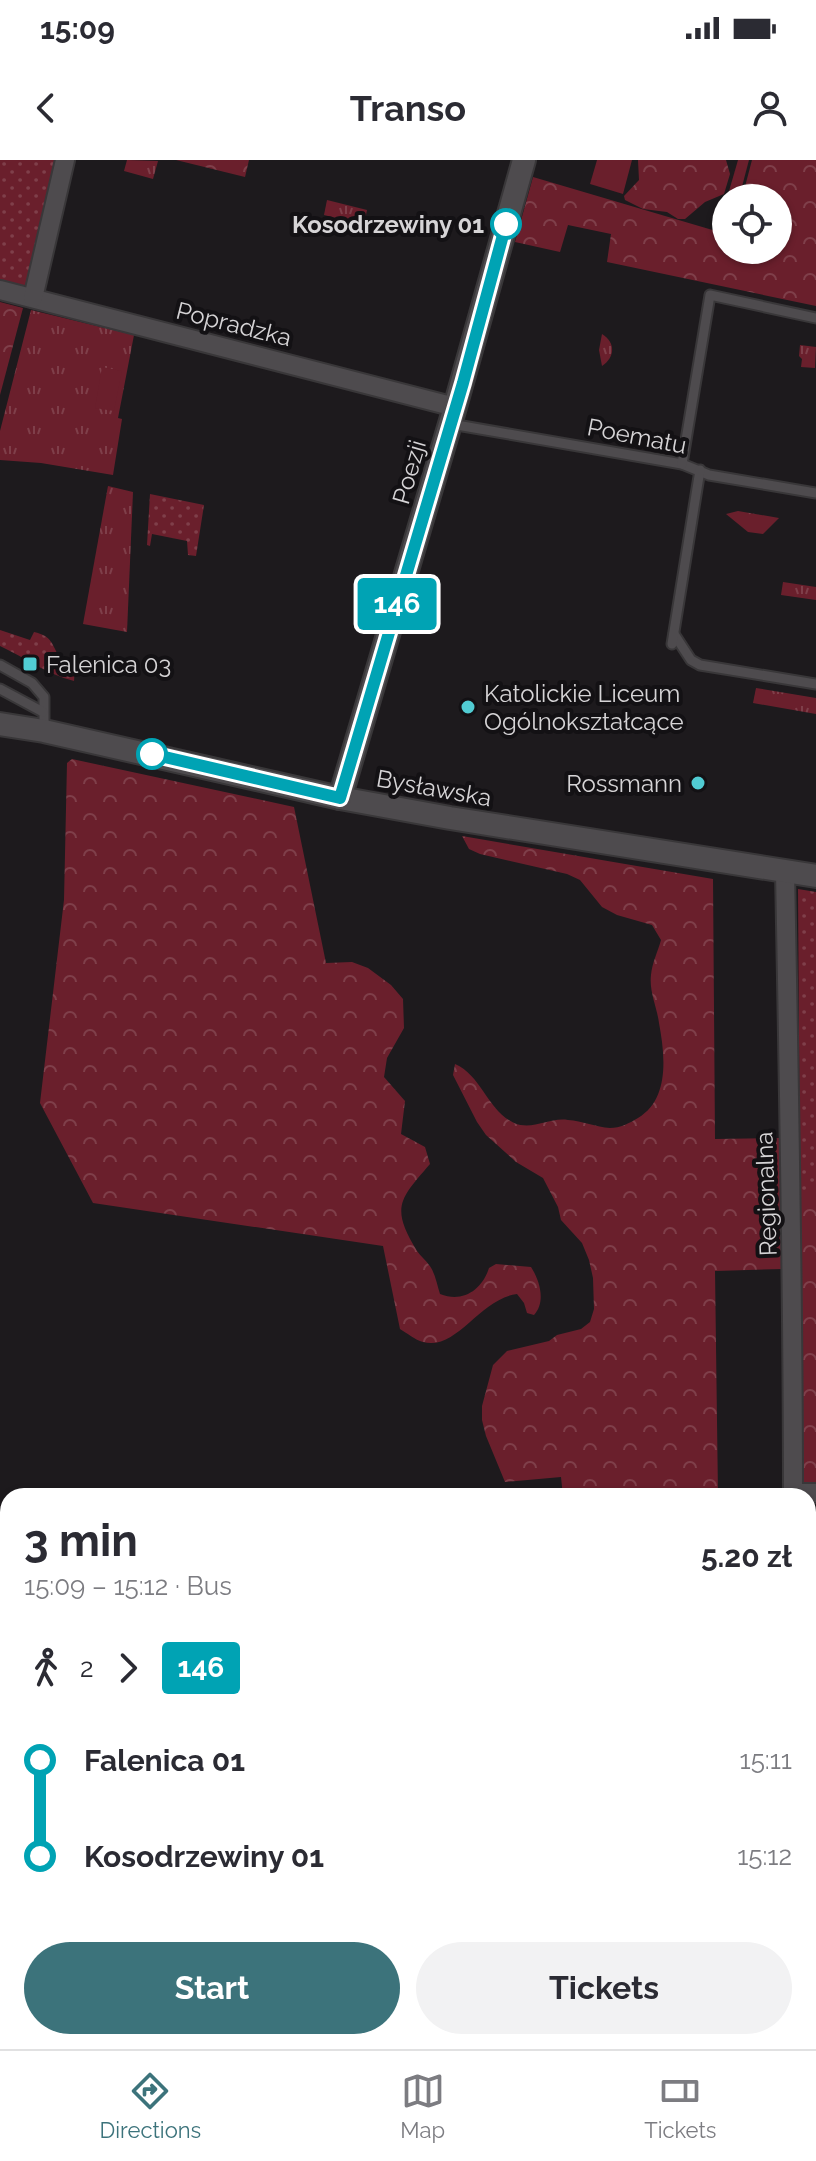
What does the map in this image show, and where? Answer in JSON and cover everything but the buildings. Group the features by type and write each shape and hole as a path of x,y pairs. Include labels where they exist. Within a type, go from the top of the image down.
{"street":[{"path":"33,298 65,160"},
{"name":"Poezji","path":"340,798 524,160"},
{"name":"Popradzka","path":"0,290 452,416"},
{"name":"Bysławska","path":"0,724 44,721 340,798 816,876"},
{"name":"Regionalna","path":"785,871 793,1277 793,1488"}],"lane":[{"path":"682,464 710,295 816,318"},
{"name":"Poematu","path":"452,416 682,464 709,475 816,493"},
{"path":"700,470 673,639 691,660 700,665 816,684"},
{"path":"0,665 32,683 44,697 44,721"},
{"path":"0,689 44,721"}],"green space":[{"path":"0,160 59,160 26,287 0,280"},
{"path":"127,160 158,161 153,179 124,171"},
{"path":"176,160 249,160 245,177"},
{"path":"597,160 632,160 623,194 590,184"},
{"path":"638,160 726,160 730,174 727,184 712,184 712,199 685,219 678,219 667,212 643,209 625,200 624,196 639,180"},
{"path":"738,160 749,160 743,184 731,184"},
{"path":"752,160 816,160 816,306 607,262 611,234 568,225 560,252 515,242 533,177 712,230 712,264 792,264 792,184 746,184"},
{"path":"327,200 367,210 364,225 324,215"},
{"path":"0,302 23,308 0,395"},
{"path":"31,310 134,335 118,418 122,419 113,475 41,463 0,460 0,431"},
{"path":"602,334 610,342 612,350 602,366 599,350"},
{"path":"800,345 816,347 815,368 801,367"},
{"path":"102,367 122,371 114,411 95,408"},
{"path":"108,486 133,492 127,632 83,624"},
{"path":"150,494 204,505 196,556 188,555 187,541 152,534 150,546 147,545"},
{"path":"738,511 779,518 763,534 748,532 726,514"},
{"path":"783,582 816,587 816,600 781,595"},
{"path":"0,630 30,640 34,632 45,636 60,659 75,667 74,681 45,670 0,646"},
{"path":"756,688 816,698 816,714 753,703"},
{"path":"72,759 294,807 326,963 352,962 368,968 391,985 403,999 404,1028 387,1058 384,1077 405,1101 401,1134 425,1147 430,1164 406,1195 401,1213 403,1224 418,1253 431,1268 440,1294 456,1297 470,1293 482,1283 489,1268 496,1264 531,1267 540,1291 540,1304 534,1315 527,1313 517,1294 491,1305 447,1339 435,1343 423,1342 400,1329 383,1246 93,1203 40,1103 64,900 67,763"},
{"path":"462,836 713,879 715,1139 781,1138 782,1269 715,1271 718,1488 562,1488 561,1477 505,1482 486,1436 482,1406 493,1365 507,1351 549,1341 557,1335 581,1329 590,1322 594,1309 593,1278 582,1243 561,1220 543,1178 516,1162 486,1135 477,1122 453,1075 455,1064 472,1076 497,1110 514,1123 528,1125 561,1120 610,1128 635,1120 656,1100 663,1075 661,1035 651,981 661,940 652,925 617,915 602,907 580,880 469,849"},
{"path":"798,889 816,892 816,1194 800,1194"},
{"path":"800,1194 816,1194 816,1482 803,1482"}],"bus line":[{"name":"146","path":"152,754 340,798 463,383 506,224"}],"place":[{"name":"Kosodrzewiny 01","path":"506,224"},
{"name":"Falenica 03","path":"30,664"},
{"name":"Katolickie Liceum Ogólnokształcące","path":"468,707"},
{"name":"Rossmann","path":"698,783"}]}
